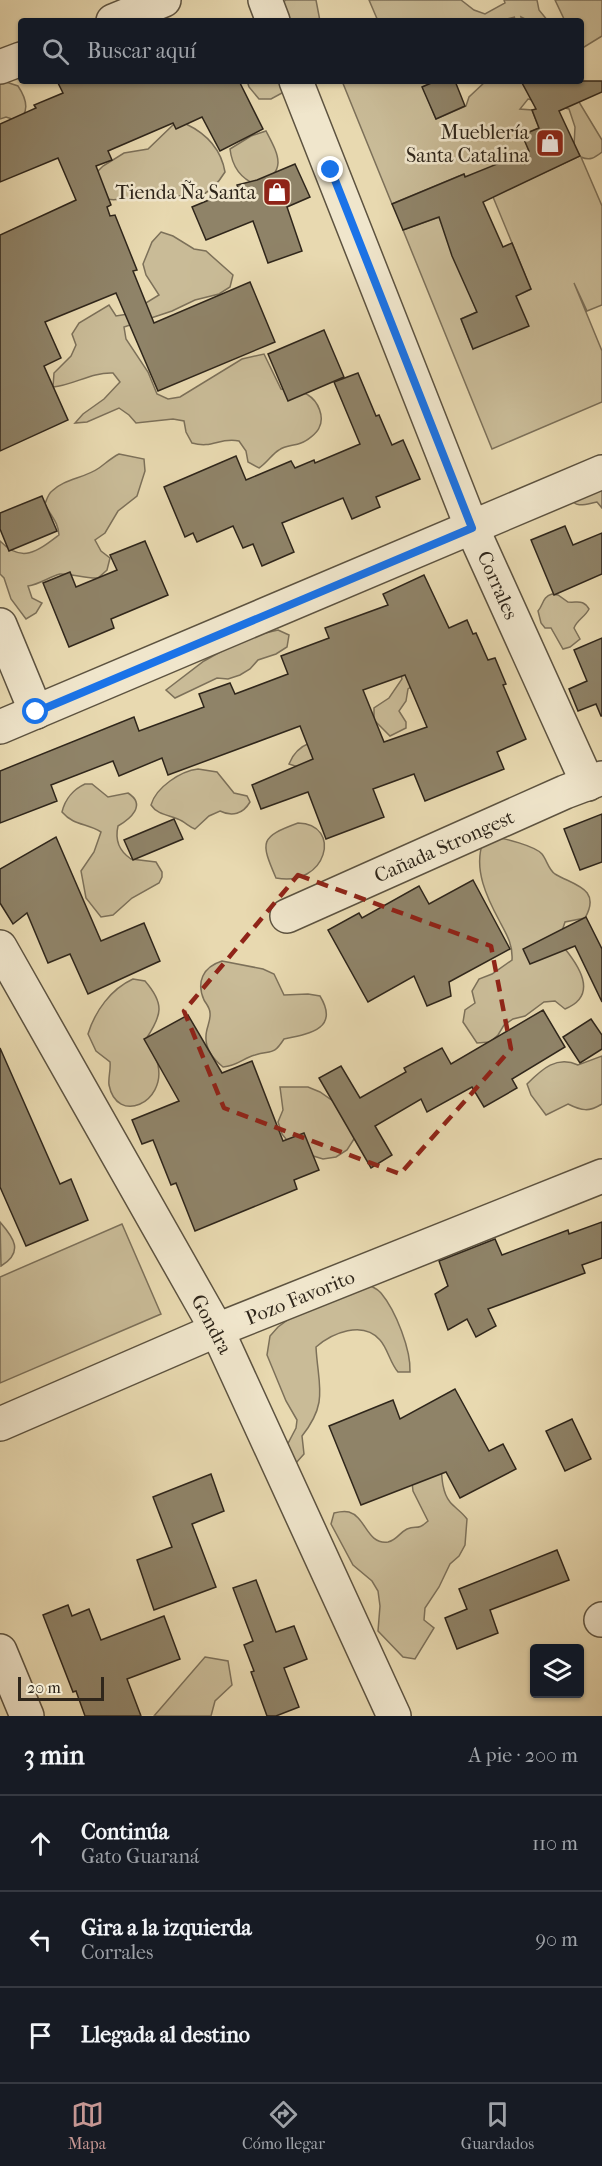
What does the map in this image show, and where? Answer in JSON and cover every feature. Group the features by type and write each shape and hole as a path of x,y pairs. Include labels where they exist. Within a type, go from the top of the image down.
{"street":[{"path":"120,18 164,0"},
{"path":"265,0 272,18"},
{"path":"0,68 18,60"},
{"name":"Corrales","path":"297,84 472,528 595,781"},
{"path":"0,727 602,472"},
{"path":"0,625 36,712"},
{"name":"Cañada Strongest","path":"287,916 595,781"},
{"name":"Gondra","path":"0,947 218,1330 394,1716"},
{"name":"Pozo Favorito","path":"0,1424 218,1330 602,1176"},
{"path":"0,1651 27,1716"}],"highlighted area":[{"path":"298,875 491,946 511,1049 400,1174 224,1108 184,1011"}],"shaded area":[{"path":"286,0 316,0 319,18 264,18"},
{"path":"369,0 461,0 474,10 485,14 505,3 504,0 537,0 539,10 546,18 513,18 515,17 377,18"},
{"path":"555,0 602,0 602,36 584,47 584,18 564,18"},
{"path":"0,80 18,86 25,101 26,109 23,116 0,119"},
{"path":"248,84 281,84 282,93 271,99 259,99"},
{"path":"343,84 430,84 423,87 436,119 466,106 469,97 483,84 580,84 579,102 602,140 602,152 592,158 581,157 602,206 602,305 587,311 574,283 602,351 602,402 492,449 403,230 439,217 477,312 461,319 473,349 516,296 531,289 493,197 476,203 464,174 392,204","holes":["528,99 569,109 575,127 574,146 580,156 511,188 529,151 523,135 539,128 532,110 520,109"]},
{"path":"186,124 200,132 212,143 223,164 225,172 210,190 193,198 161,192 116,200 102,198 93,176 103,166 124,153 148,149 173,125"},
{"path":"266,131 277,155 277,168 267,180 257,185 238,171 230,149 251,136"},
{"path":"161,232 173,236 194,249 206,251 233,275 230,287 219,294 195,300 172,311 124,327 126,339 148,372 157,394 168,399 180,397 242,359 264,354 281,389 308,395 320,410 321,424 309,439 284,447 259,468 248,462 246,451 239,441 226,440 205,445 192,443 186,432 184,421 173,419 136,423 119,408 87,422 75,423 120,382 113,373 97,374 53,387 54,373 71,356 76,345 72,334 79,323 109,305 116,316 128,314 159,295 146,275 143,264 152,242"},
{"path":"119,454 144,459 145,471 137,496 118,511 105,533 95,540 101,551 110,558 107,570 98,578 60,574 28,586 32,598 42,603 36,613 26,619 11,599 4,578 0,574 0,541 16,552 30,553 51,541 59,535 56,522 45,504 50,494 62,484 99,468"},
{"path":"602,480 602,508 597,502 578,505 570,498"},
{"path":"552,594 568,602 582,603 589,609 574,628 580,639 570,647 563,649 551,628 545,628 541,623 538,611 545,599"},
{"path":"278,630 289,635 287,647 276,654 258,660 240,675 228,679 217,678 175,698 166,690 204,661 245,638"},
{"path":"400,673 423,679 408,689 406,701 399,711 406,722 406,728 390,736 374,720 374,708 389,698 402,679"},
{"path":"344,737 301,768 289,764 298,750 305,745 319,740"},
{"path":"198,769 217,772 234,793 247,796 250,802 237,813 229,814 220,811 209,816 195,829 154,809 151,805 154,798 164,786 184,773"},
{"path":"85,784 92,784 108,797 128,793 134,798 135,811 118,826 119,844 123,852 131,859 156,862 162,872 159,883 132,898 113,915 101,917 86,898 81,871 94,852 101,832 71,820 62,812 71,795"},
{"path":"298,823 312,826 321,833 324,843 323,855 317,865 307,874 293,879 276,878 267,856 267,842 276,832"},
{"path":"493,837 519,843 538,851 555,874 577,885 588,894 589,908 585,918 565,922 561,934 561,944 579,970 584,988 582,996 576,1003 565,1009 555,1001 544,1002 525,1016 513,1019 504,1025 490,1042 477,1043 463,1022 465,1010 475,1003 472,991 479,979 492,974 512,960 509,940 490,903 481,873 480,852 483,842"},
{"path":"222,961 263,969 274,974 284,995 320,996 325,1007 324,1023 312,1032 284,1039 272,1051 223,1067 208,1049 206,1033 210,1011 201,987 206,971"},
{"path":"133,979 145,981 156,996 158,1003 158,1016 146,1039 158,1065 159,1078 155,1090 148,1099 130,1106 121,1104 114,1097 109,1085 110,1062 96,1051 88,1034 105,1002 125,983"},
{"path":"602,1056 602,1104 585,1110 568,1104 546,1115 531,1095 527,1084 550,1065 570,1062 578,1065"},
{"path":"280,1087 308,1087 320,1092 340,1106 354,1125 354,1139 347,1150 336,1157 323,1159 310,1155 289,1143 282,1134 278,1122 283,1110"},
{"path":"0,1222 13,1239 14,1245 13,1255 1,1266"},
{"path":"122,1224 161,1314 0,1383 0,1277"},
{"path":"369,1285 381,1293 397,1320 408,1353 410,1372 398,1372 380,1340 365,1331 339,1333 316,1347 320,1383 319,1403 316,1413 302,1436 304,1454 296,1463 284,1451 296,1428 297,1420 286,1401 267,1355 270,1336 278,1327 319,1297"},
{"path":"440,1453 443,1485 447,1497 467,1519 465,1545 459,1556 450,1564 425,1608 424,1620 434,1628 415,1659 403,1657 378,1631 380,1606 378,1591 372,1581 353,1565 331,1524 334,1513 349,1512 359,1519 375,1539 388,1542 407,1529 424,1524 428,1521 413,1491 409,1456"},
{"path":"205,1657 228,1661 232,1685 215,1701 211,1716 154,1716"}],"building":[{"path":"584,81 602,81 602,92 559,111 580,156 483,202 503,247 512,243 531,289 516,296 529,326 473,349 461,319 477,312 452,256 439,217 403,230 392,204 464,174 465,177 529,151 522,135 539,128 532,110 536,109 523,84 584,84"},
{"path":"58,84 240,84 263,129 220,151 202,117 176,129 173,123 108,151 112,160 96,166 111,205 107,207 110,216 115,215 137,270 133,271 154,323 250,282 275,342 158,391 116,293 45,322 61,358 44,366 68,420 0,451 0,235 76,200 58,158 0,182 0,124 36,108 34,105 63,93"},
{"path":"429,84 456,84 465,106 436,119 422,87"},
{"path":"295,164 310,197 287,207 302,251 268,263 253,221 206,240 192,207 238,188 237,185 257,180"},
{"path":"324,330 344,377 288,401 268,354"},
{"path":"358,373 376,416 379,415 392,445 403,440 420,479 376,497 380,507 352,519 343,498 282,523 294,552 262,566 253,544 243,548 233,526 197,542 193,533 185,537 164,487 236,456 246,480 291,461 295,468 314,460 315,463 360,444 334,382"},
{"path":"42,496 57,531 9,551 0,529 0,513"},
{"path":"565,526 573,545 602,533 602,574 554,595 531,540"},
{"path":"145,541 168,595 111,619 114,628 69,647 43,583 70,572 76,587 117,570 110,555"},
{"path":"424,575 449,628 467,620 473,634 476,633 488,660 495,658 506,684 503,685 526,739 497,752 504,769 425,801 414,774 373,789 384,817 326,839 308,792 261,809 252,785 313,759 300,726 168,775 162,758 119,776 113,761 51,785 57,801 0,823 0,771 134,717 139,731 204,707 199,694 230,683 235,694 288,674 281,656 329,638 325,628 388,605 383,594","holes":["405,675 427,727 384,742 363,690"]},
{"path":"602,638 601,716 596,704 578,711 569,689 587,681 574,650"},
{"path":"602,814 602,862 580,870 564,829"},
{"path":"174,819 183,839 133,860 124,840"},
{"path":"56,837 101,941 144,923 160,961 88,994 70,954 48,963 27,913 13,924 0,903 0,869"},
{"path":"473,880 510,949 449,982 451,996 427,1006 414,976 368,1002 328,930 359,913 362,918 419,886 429,904"},
{"path":"586,917 602,949 602,1002 575,946 530,964 523,949"},
{"path":"543,1010 565,1047 512,1079 517,1088 484,1107 472,1087 427,1112 421,1099 375,1126 392,1155 371,1168 319,1078 341,1066 360,1098 406,1072 404,1068 442,1048 451,1064"},
{"path":"188,1015 222,1073 252,1061 283,1141 304,1133 319,1170 294,1180 297,1189 195,1231 176,1183 171,1185 153,1140 142,1144 132,1120 179,1101 144,1039"},
{"path":"591,1019 602,1035 602,1049 580,1063 563,1037"},
{"path":"0,1048 60,1184 71,1179 88,1220 26,1246 0,1187"},
{"path":"602,1222 602,1258 582,1265 585,1273 488,1309 496,1326 476,1337 467,1319 448,1330 435,1294 448,1286 439,1261 495,1239 502,1255 568,1230 569,1234"},
{"path":"455,1389 489,1451 503,1444 516,1469 460,1498 446,1472 361,1505 329,1426 393,1400 400,1419"},
{"path":"572,1419 591,1459 565,1471 546,1431"},
{"path":"211,1474 224,1511 192,1524 216,1587 154,1610 137,1560 172,1547 153,1497"},
{"path":"557,1550 569,1580 490,1610 498,1633 457,1649 445,1618 467,1609 459,1589"},
{"path":"256,1580 276,1632 294,1626 307,1659 284,1668 299,1707 276,1716 267,1716 251,1672 254,1671 244,1645 253,1641 233,1588"},
{"path":"68,1605 72,1616 89,1609 101,1640 164,1616 180,1659 127,1679 141,1716 85,1716 76,1691 73,1692 43,1615"}],"place":[{"name":"Mueblería Santa Catalina","path":"550,143"},
{"name":"Tienda Ña Santa","path":"277,192"}],"route":[{"path":"36,712 472,528 331,170"}]}
